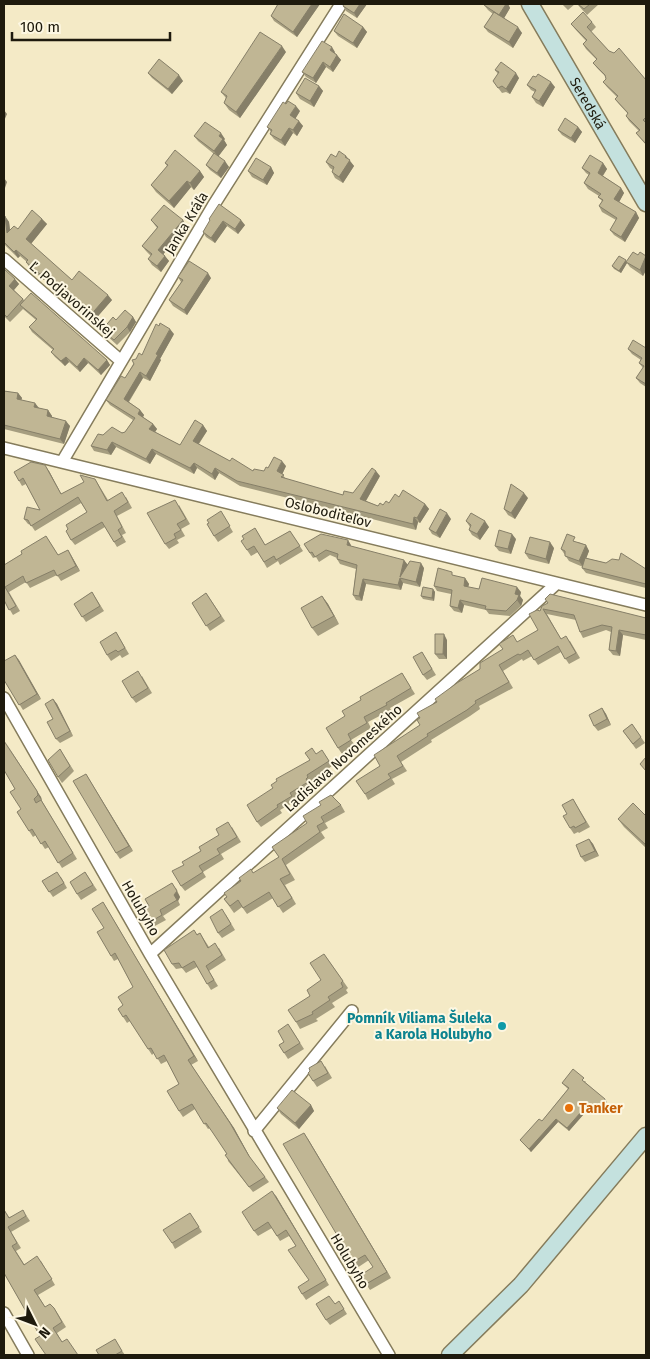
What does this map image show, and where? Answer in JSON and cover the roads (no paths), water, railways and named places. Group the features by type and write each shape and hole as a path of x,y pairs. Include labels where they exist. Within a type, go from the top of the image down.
{"main road":[{"name":"Seredská","path":"530,4 646,203"},
{"path":"450,1355 521,1284 646,1136"}],"street":[{"name":"Janka Kráľa","path":"62,462 213,206 341,4"},
{"name":"Ľ. Podjavorinskej","path":"4,259 121,361"},
{"name":"Osloboditeľov","path":"4,448 646,605"},
{"name":"Ladislava Novomeského","path":"150,954 556,584"},
{"name":"Holubyho","path":"4,698 150,954 389,1355"},
{"path":"254,1131 352,1011"},
{"path":"4,1313 28,1355"}],"place":[{"name":"Pomník Viliama Šuleka a Karola Holubyho","path":"502,1026"},
{"name":"Tanker","path":"569,1108"}]}
